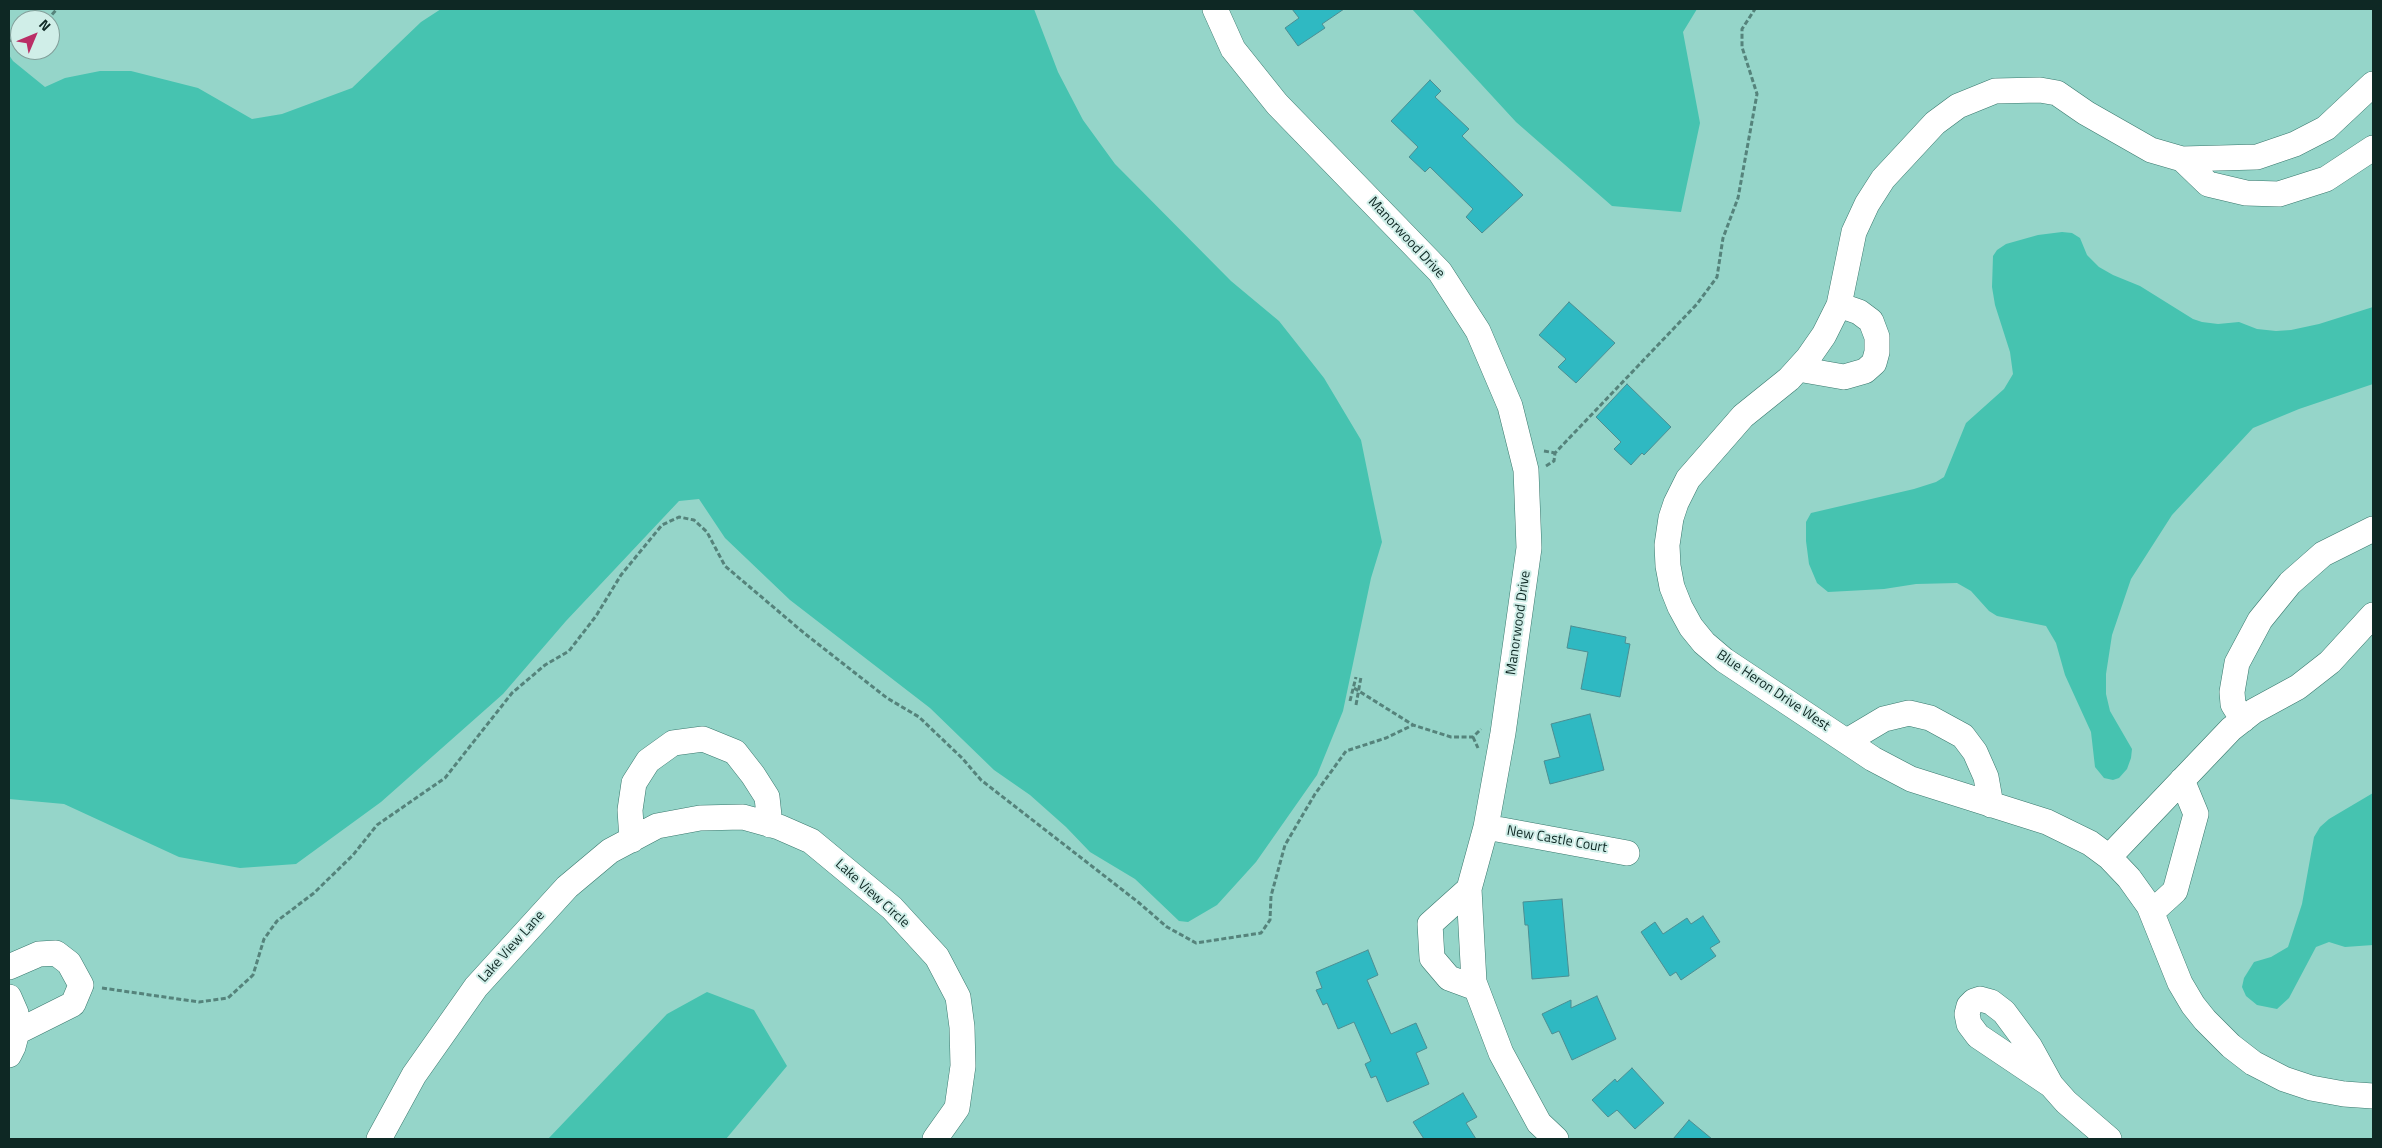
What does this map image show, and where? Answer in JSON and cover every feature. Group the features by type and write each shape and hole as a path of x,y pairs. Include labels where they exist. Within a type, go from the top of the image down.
{"street":[{"name":"Manorwood Drive","path":"1215,9 1233,49 1277,104 1440,272 1478,331 1510,406 1526,470 1529,548 1503,733 1486,826 1469,889 1474,982 1501,1052 1540,1123 1556,1139"},
{"name":"Blue Heron Drive West","path":"2368,98 2326,128 2295,144 2257,157 2182,159 2152,150 2093,117 2057,93 2017,89 1995,91 1958,106 1935,123 1883,179 1854,232 1839,305 1824,334 1789,379 1743,416 1688,480 1676,502 1671,518 1667,545 1672,587 1680,607 1691,627 1704,643 1724,660 1847,742 1912,779 2066,830 2090,843 2109,857 2129,878 2152,912 2180,983 2193,1005 2204,1020 2231,1046 2253,1062 2284,1079 2311,1088 2344,1094 2373,1096"},
{"name":"Blue Heron Drive West","path":"2182,159 2208,184 2246,193 2279,194 2326,179 2373,148"},
{"path":"1798,369 1844,377 1865,371 1874,363 1878,352 1877,337 1871,321 1859,312 1839,305"},
{"path":"2243,720 2233,704 2232,692 2237,663 2260,620 2290,583 2323,554 2373,530"},
{"path":"2109,857 2231,729 2254,711 2298,687 2330,662 2373,615"},
{"path":"1847,742 1884,719 1909,713 1930,718 1963,736 1975,752 1986,777 1991,805"},
{"path":"632,840 630,810 634,783 648,761 673,743 703,739 735,752 747,767 767,797 770,825"},
{"path":"2152,912 2175,891 2196,814 2182,780"},
{"name":"Lake View Circle","path":"700,818 743,818 770,825 811,841 892,908 937,957 958,997 962,1027 963,1066 957,1108 935,1139"},
{"name":"Lake View Lane","path":"378,1139 414,1075 476,987 567,887 610,851 657,826 700,818"},
{"name":"New Castle Court","path":"1486,826 1628,852"},
{"path":"1469,889 1430,924 1432,958 1449,978 1476,988"},
{"path":"9,967 39,954 56,953 69,963 81,985 73,1004 13,1044"},
{"path":"9,998 16,1014 13,1044"},
{"path":"2051,1085 2066,1102 2109,1139"}],"path":[{"path":"1526,470 1549,465 1554,461 1555,453 1697,304 1717,278 1722,238 1738,198 1757,94 1742,47 1742,29 1755,9"},
{"path":"1350,701 1356,677"},
{"path":"1356,705 1362,677"},
{"path":"1354,688 1413,726 1450,736 1473,737 1482,728 1503,733"},
{"path":"1209,942 1261,933 1270,920 1271,896 1285,845 1315,794 1346,751 1386,738 1413,726"}],"shaded area":[{"path":"441,9 1034,9 1058,72 1083,120 1115,164 1231,281 1279,321 1324,378 1361,440 1382,542 1371,578 1343,711 1317,775 1256,862 1217,905 1188,922 1179,921 1135,879 1090,852 1066,827 1030,795 994,770 930,708 790,600 725,538 699,499 679,501 566,621 503,694 381,802 296,864 240,868 179,857 64,804 9,799 9,55 10,60 45,87 65,78 100,71 131,71 198,88 252,119 282,114 352,88 421,22"},
{"path":"1412,9 1697,9 1683,32 1700,123 1681,212 1612,206 1516,122"},
{"path":"2062,232 2072,233 2080,238 2087,255 2099,267 2140,286 2193,319 2202,322 2218,324 2239,322 2257,329 2291,330 2319,324 2373,307 2373,384 2299,409 2253,428 2172,515 2131,579 2112,635 2106,674 2106,694 2110,711 2132,749 2127,769 2119,778 2113,780 2104,778 2095,767 2091,732 2065,675 2056,643 2046,626 1997,616 1989,611 1971,591 1957,583 1916,584 1884,589 1828,592 1817,583 1809,564 1806,541 1806,522 1811,513 1914,489 1936,482 1944,477 1966,423 2004,389 2013,374 2010,352 1995,305 1992,287 1993,256 1997,250 2006,244 2038,235"},
{"path":"2373,793 2373,945 2345,947 2329,942 2316,947 2289,998 2277,1009 2257,1005 2246,996 2242,987 2244,978 2254,962 2271,957 2288,947 2302,904 2314,837 2320,827 2329,819"},
{"path":"707,992 754,1010 787,1066 726,1139 548,1139 667,1014"}],"building":[{"path":"1292,9 1344,9 1322,24 1325,28 1298,46 1285,28 1299,18"},
{"path":"1430,80 1441,91 1435,97 1469,129 1462,136 1523,195 1482,233 1466,217 1473,209 1430,167 1425,172 1409,157 1418,147 1391,121"},
{"path":"1569,302 1615,343 1576,383 1558,367 1566,359 1539,335"},
{"path":"1627,384 1671,427 1644,455 1642,453 1631,465 1614,449 1621,442 1596,417"},
{"path":"1571,626 1626,637 1625,643 1630,644 1620,697 1581,689 1588,652 1567,648"},
{"path":"1590,714 1604,770 1550,784 1544,761 1560,757 1551,724"},
{"path":"1562,899 1569,976 1532,979 1528,925 1525,925 1523,902"},
{"path":"1703,916 1720,942 1710,948 1716,956 1681,980 1676,972 1670,976 1641,932 1655,922 1663,934 1687,918 1691,924"},
{"path":"1368,950 1378,975 1367,980 1391,1034 1416,1023 1427,1048 1416,1053 1429,1084 1387,1102 1376,1076 1371,1078 1365,1064 1371,1061 1354,1022 1338,1029 1327,1003 1323,1005 1316,990 1322,988 1316,972"},
{"path":"1597,996 1616,1039 1572,1060 1559,1031 1552,1034 1542,1014 1571,1000 1571,1008"},
{"path":"1632,1068 1664,1103 1635,1129 1617,1110 1608,1117 1592,1100 1615,1079 1617,1082"},
{"path":"1463,1093 1477,1117 1466,1123 1476,1139 1424,1139 1413,1122"},
{"path":"1689,1120 1712,1139 1673,1139"}]}
